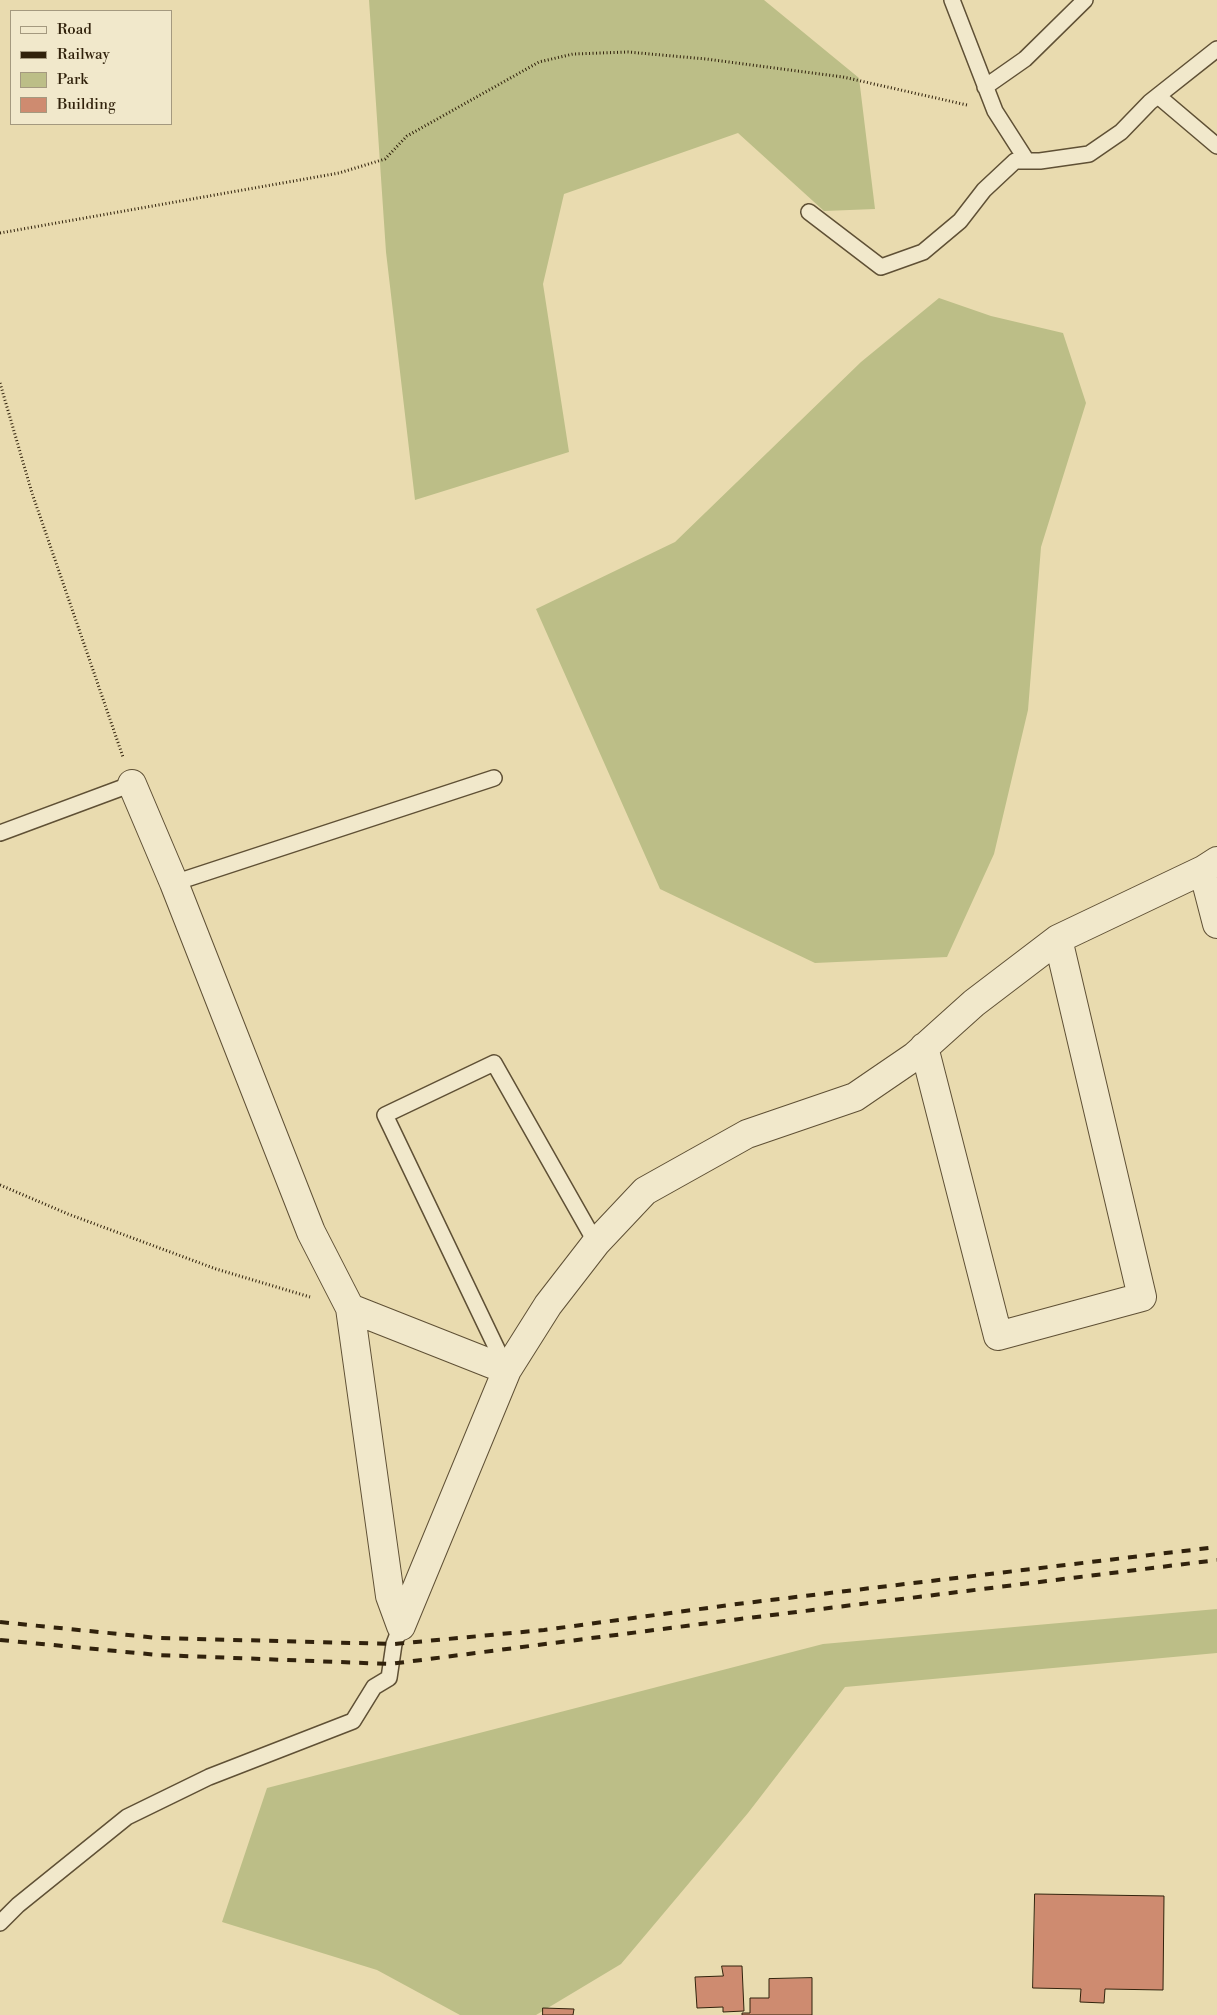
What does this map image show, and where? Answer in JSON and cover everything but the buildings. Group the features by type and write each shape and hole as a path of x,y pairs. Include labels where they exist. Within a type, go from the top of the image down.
{"street":[{"path":"132,784 174,883 312,1232 350,1308 390,1596 402,1626"},
{"path":"402,1626 507,1370 548,1305 596,1243 645,1191 747,1134 855,1097 915,1056 974,1003 1058,939 1210,866 1217,924"},
{"path":"924,1047 998,1336 1142,1297 1058,939"},
{"path":"350,1308 507,1370"}],"lane":[{"path":"952,0 995,112 1027,161"},
{"path":"985,87 1025,59 1085,0"},
{"path":"809,212 881,268 923,252 960,221 984,190 1015,161 1089,154 1121,132 1158,96 1217,49"},
{"path":"1158,96 1217,146"},
{"path":"174,883 494,778"},
{"path":"0,833 132,784"},
{"path":"507,1370 384,1115 494,1063 596,1243"},
{"path":"0,1923 18,1904 127,1817 209,1777 353,1721 374,1687 389,1678 394,1644 402,1626"}],"path":[{"path":"0,233 338,173 385,159 407,136 539,62 573,54 628,52 706,59 843,77 995,112"},
{"path":"0,383 32,493 132,784"},
{"path":"0,1185 68,1214 216,1269 350,1308"}],"green space":[{"path":"369,0 764,0 859,78 875,209 824,211 738,133 564,194 543,284 569,452 415,500 386,252"},
{"path":"939,298 991,316 1063,333 1086,403 1041,547 1028,710 994,854 947,957 815,963 660,889 536,609 675,542 861,362"},
{"path":"1217,1609 1217,1653 845,1687 748,1813 621,1964 536,2015 460,2015 377,1970 222,1922 267,1788 823,1644"}],"railway":[{"path":"0,1622 158,1638 394,1644 544,1630 737,1604 1217,1547"},
{"path":"0,1640 158,1655 390,1664 1217,1560"}]}
